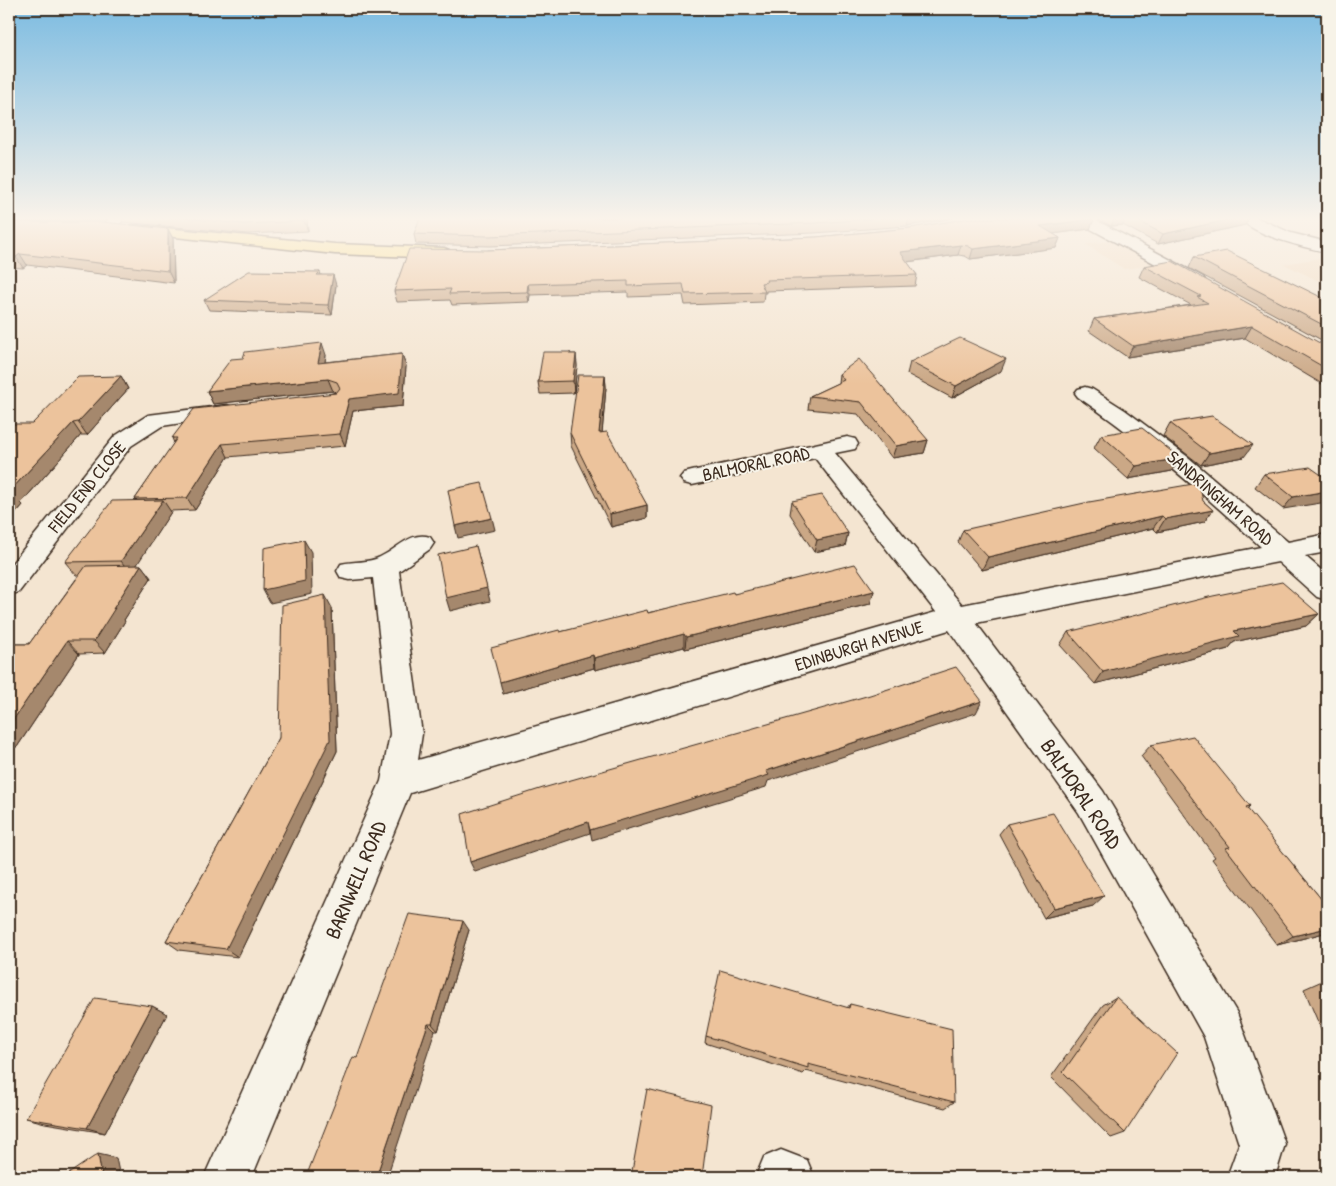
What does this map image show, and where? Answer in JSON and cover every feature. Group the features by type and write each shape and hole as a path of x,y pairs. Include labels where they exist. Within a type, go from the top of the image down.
{"street":[{"path":"1184,273 1207,286"},
{"name":"SANDRINGHAM ROAD","path":"1085,393 1112,409 1192,472 1327,590"},
{"name":"FIELD END CLOSE","path":"9,585 21,554 123,441 156,420 245,409"},
{"name":"BALMORAL ROAD","path":"692,478 834,448 1091,802 1222,1028 1262,1144 1251,1177"},
{"name":"BARNWELL ROAD","path":"228,1177 398,781 406,734 368,569 421,543"},
{"name":"EDINBURGH AVENUE","path":"398,781 955,617 1327,543"}],"shaded area":[{"path":"1303,273 1327,273 1327,285"}],"building":[{"path":"245,273 333,275 328,305 204,300"},
{"path":"400,273 916,273 917,275 766,280 767,282 761,283 765,292 685,294 683,284 628,286 628,281 528,284 527,292 449,294 451,289 394,291"},
{"path":"1158,273 1194,273 1327,347 1327,369 1252,326 1133,346 1094,319 1208,303 1197,297 1201,296"},
{"path":"1225,273 1273,273 1327,300 1327,327"},
{"path":"960,338 1006,359 956,386 910,362"},
{"path":"322,343 318,363 402,354 399,393 349,399 340,434 222,444 187,498 135,499 177,438 172,438 194,409 336,393 340,388 337,382 328,379 207,391 231,359 243,358 245,352"},
{"path":"543,352 570,352 570,354 576,354 573,381 538,382"},
{"path":"859,359 928,440 896,446 861,402 810,396 844,380 839,374"},
{"path":"578,375 605,375 599,433 607,432 647,505 610,514 570,433"},
{"path":"121,376 78,422 73,423 9,492 9,424 32,424 78,377"},
{"path":"1212,416 1253,445 1209,453 1170,423"},
{"path":"1142,428 1180,458 1136,466 1101,435"},
{"path":"1310,467 1327,479 1327,491 1293,497 1264,474"},
{"path":"482,483 492,518 455,526 448,490"},
{"path":"1199,483 1203,501 1213,510 1165,519 1162,516 988,557 963,530 1089,502"},
{"path":"822,495 848,533 817,540 792,501"},
{"path":"163,500 121,561 65,562 112,501"},
{"path":"304,540 305,581 263,590 264,548"},
{"path":"476,546 487,588 446,598 438,555"},
{"path":"855,564 874,591 686,637 684,634 594,658 593,655 500,682 491,648 559,630 560,632 647,610 648,613 733,592 734,594"},
{"path":"141,565 94,641 67,641 9,726 9,644 29,644 86,566"},
{"path":"1282,582 1319,614 1234,631 1239,636 1103,672 1068,632 1213,596"},
{"path":"325,595 330,740 226,949 166,941 279,738 282,605"},
{"path":"956,667 982,701 766,771 769,775 590,830 588,822 470,862 462,814 543,788 870,695"},
{"path":"1193,736 1250,806 1246,807 1327,906 1327,928 1293,936 1226,848 1230,847 1151,745"},
{"path":"1053,813 1104,896 1054,908 1007,824"},
{"path":"409,914 463,921 432,1024 428,1024 376,1177 306,1177 353,1057 357,1058"},
{"path":"720,970 849,1008 850,1004 952,1029 954,1102 808,1064 808,1068 706,1036"},
{"path":"1322,981 1327,982 1327,993"},
{"path":"1116,997 1177,1053 1125,1133 1063,1072"},
{"path":"95,998 152,1006 87,1128 26,1118"},
{"path":"647,1089 711,1105 702,1177 631,1177"},
{"path":"98,1154 102,1177 64,1177"}]}
